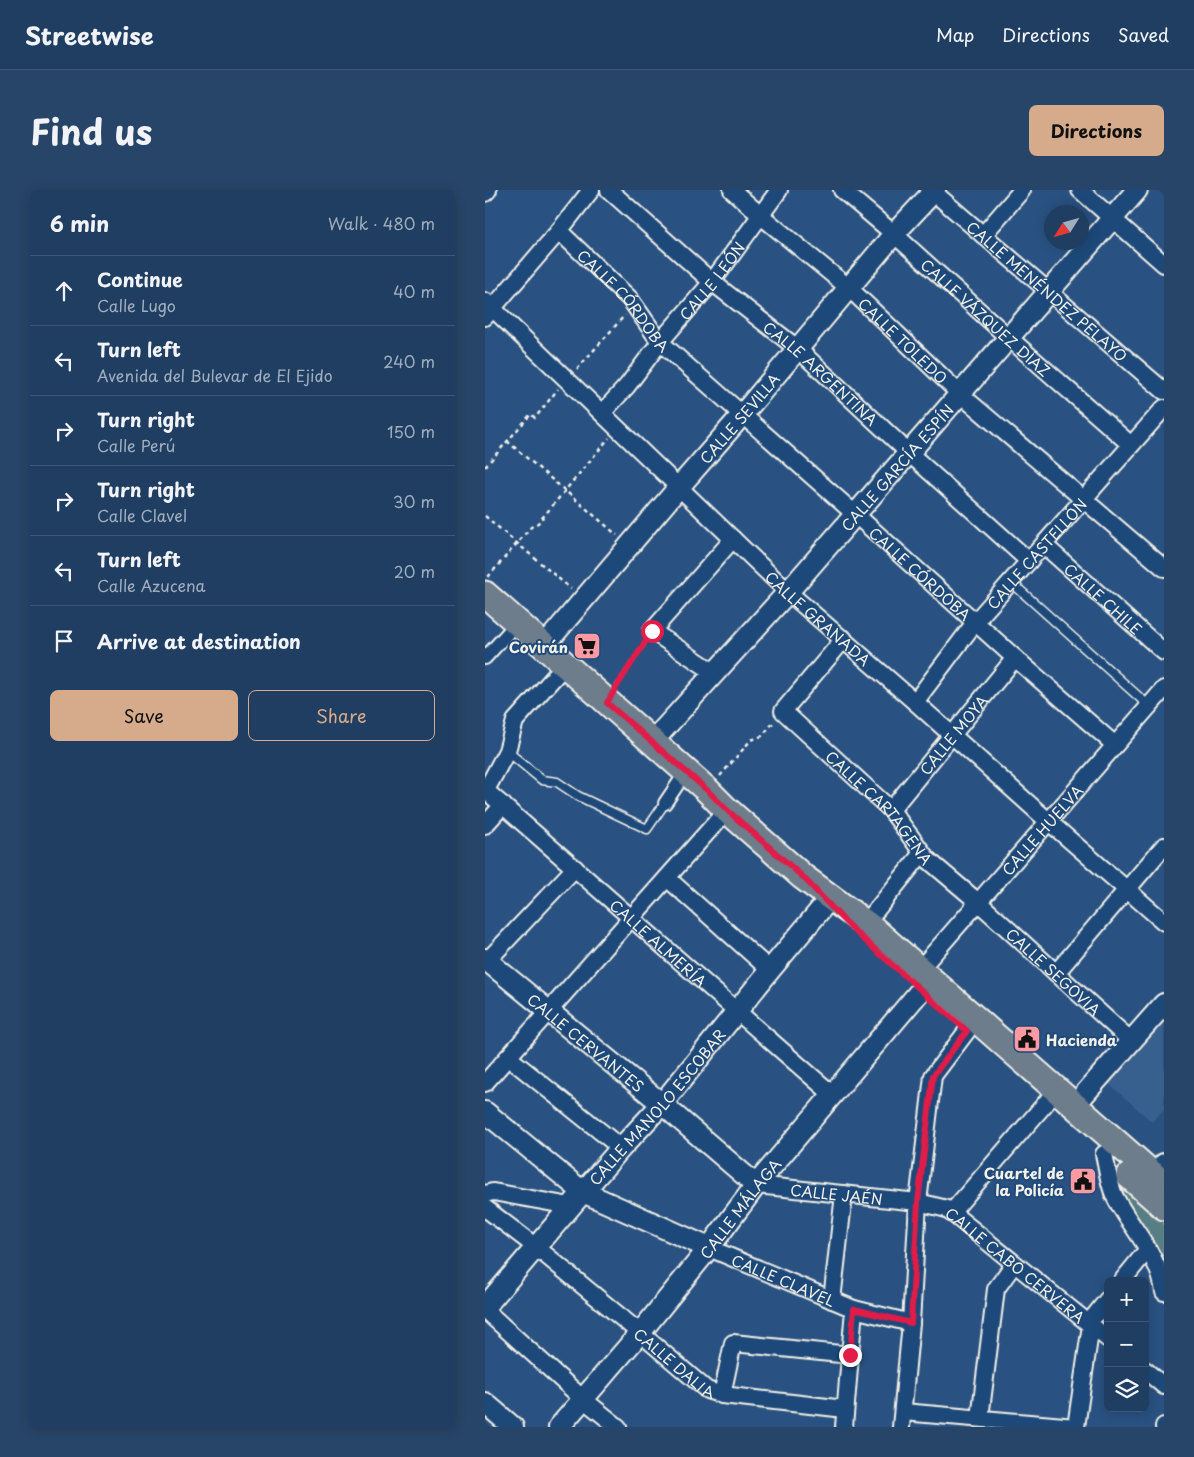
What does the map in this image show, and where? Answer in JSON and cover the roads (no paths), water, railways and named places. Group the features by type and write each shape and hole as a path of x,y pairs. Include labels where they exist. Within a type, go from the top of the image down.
{"main road":[{"path":"485,594 803,877 888,941 920,980 967,1031 1161,1174"},
{"path":"803,877 851,928 920,980 1059,1099 1104,1154 1164,1207"}],"street":[{"path":"485,193 488,190"},
{"path":"488,309 559,231 591,190"},
{"name":"CALLE ARGENTINA","path":"609,190 711,282 797,349 1029,561"},
{"name":"CALLE TOLEDO","path":"731,190 849,288 960,394 1083,500 1161,559"},
{"name":"CALLE LEÓN","path":"602,413 627,386 660,342 711,282 779,190"},
{"name":"CALLE VÁZQUEZ DÍAZ","path":"842,190 894,234 1131,446"},
{"path":"983,236 1022,190"},
{"path":"1081,190 1164,264"},
{"name":"CALLE GARCÍA ESPÍN","path":"652,742 788,592 1137,190"},
{"name":"CALLE SEVILLA","path":"544,646 894,234 933,191"},
{"name":"CALLE MENÉNDEZ PELAYO","path":"933,191 1164,392"},
{"name":"CALLE CÓRDOBA","path":"559,231 630,299 660,342 1115,745"},
{"name":"CALLE GRANADA","path":"488,309 567,379 788,592 844,639 1164,922"},
{"name":"CALLE CASTELLÓN","path":"915,702 976,621 1164,408"},
{"path":"715,673 652,631 733,539"},
{"name":"CALLE CHILE","path":"1044,545 1164,652"},
{"path":"485,658 517,623"},
{"name":"CALLE CARTAGENA","path":"844,639 783,711 891,810 927,859 978,902"},
{"name":"CALLE MOYA","path":"891,810 1015,658"},
{"path":"485,790 507,751 515,721 565,665"},
{"name":"CALLE HUELVA","path":"920,980 978,902 1164,689"},
{"path":"665,803 686,772"},
{"name":"CALLE ALMERÍA","path":"485,790 833,1095"},
{"path":"485,825 503,805"},
{"path":"485,1083 727,810"},
{"path":"1056,973 1164,846"},
{"path":"866,923 922,853"},
{"path":"486,960 575,868"},
{"path":"667,878 770,970"},
{"name":"CALLE SEGOVIA","path":"978,902 1131,1041"},
{"path":"827,903 855,923 888,941"},
{"name":"CALLE MANOLO ESCOBAR","path":"485,1309 576,1199 662,1104 770,970 827,903"},
{"name":"CALLE CERVANTES","path":"486,960 662,1104 756,1185"},
{"name":"CALLE MÁLAGA","path":"559,1427 640,1333 709,1248 756,1185 833,1095 920,980"},
{"path":"951,1213 1059,1099 1131,1041 1164,1004"},
{"path":"967,1031 933,1076 918,1202 911,1323 902,1420 980,1418 1076,1427 1091,1320 1104,1304"},
{"path":"508,1057 621,1148"},
{"name":"CALLE CLAVEL","path":"485,1112 576,1199 709,1248 854,1309 911,1323"},
{"path":"1104,1154 1115,1197 1148,1249 1163,1281 1164,1292"},
{"name":"CALLE JAÉN","path":"756,1185 918,1202"},
{"path":"485,1194 493,1192 576,1199"},
{"path":"832,1300 844,1194"},
{"name":"CALLE CABO CERVERA","path":"918,1202 947,1209 1104,1336"},
{"name":"CALLE DALIA","path":"485,1208 640,1333 707,1390 722,1395 845,1409"},
{"path":"1126,1277 1148,1249"},
{"path":"980,1418 996,1288 1014,1264"},
{"path":"485,1309 583,1399 618,1427"},
{"path":"844,1427 854,1309"},
{"path":"722,1395 733,1343 850,1355"},
{"path":"1149,1373 1164,1386"},
{"path":"485,1403 513,1427"}],"lane":[{"path":"1011,582 1149,706"},
{"path":"507,751 542,780 557,782 577,796 647,829 665,803"}],"place":[{"name":"Covirán","path":"587,646"},
{"name":"Hacienda","path":"1027,1039"},
{"name":"Cuartel de la Policía","path":"1083,1181"}]}
